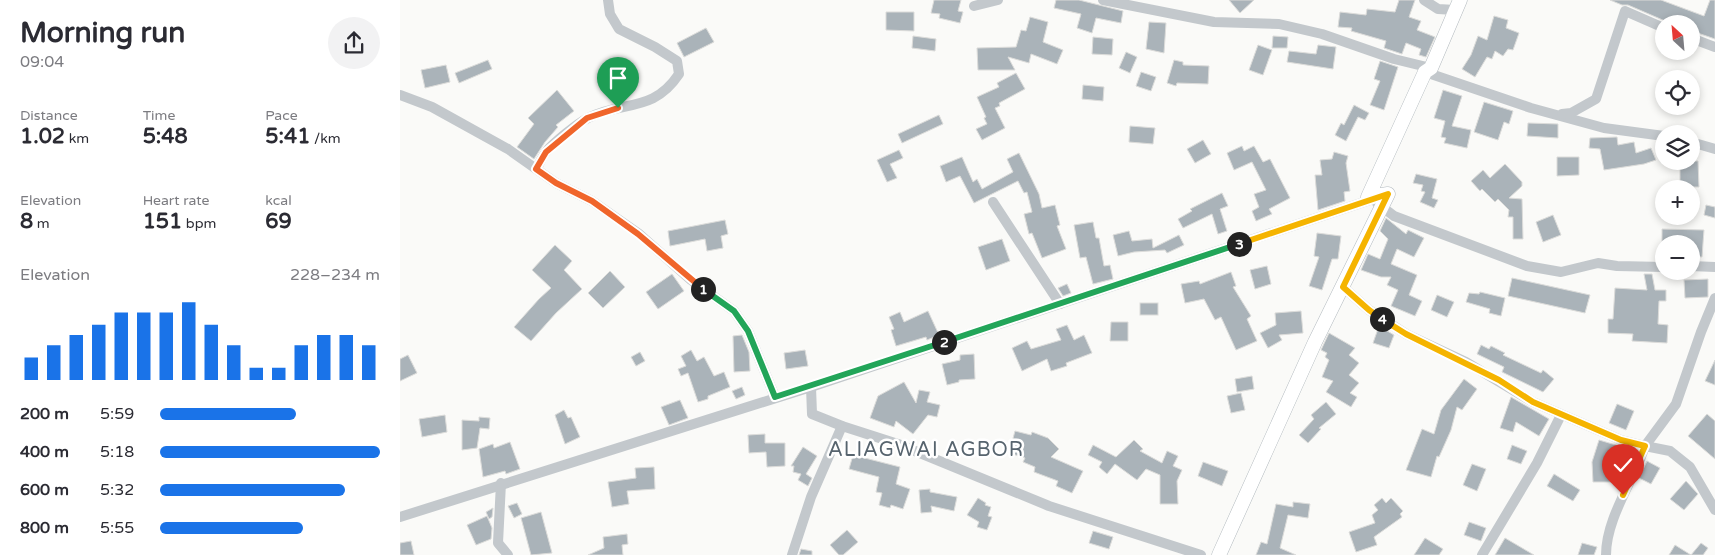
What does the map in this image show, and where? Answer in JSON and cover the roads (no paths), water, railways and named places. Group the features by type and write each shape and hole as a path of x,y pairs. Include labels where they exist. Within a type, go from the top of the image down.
{"street":[{"path":"536,169 546,152 587,118 643,104 670,88 679,74 677,61 655,47 619,29 610,14 608,0"},
{"path":"974,6 998,0"},
{"path":"1103,0 1214,22 1279,24 1322,34 1531,108 1604,128 1655,135"},
{"path":"1424,0 1438,10 1457,5"},
{"path":"1368,197 1457,5"},
{"path":"1556,114 1571,113 1596,99 1624,11 1655,24"},
{"path":"1700,41 1715,47"},
{"path":"400,96 432,107 508,148 556,183 592,201 638,234 691,280 734,311 748,331 775,397"},
{"path":"1700,145 1715,149"},
{"path":"1368,197 1388,194"},
{"path":"1220,555 1315,342 1388,194"},
{"path":"400,517 501,483 652,438 811,387 1388,194"},
{"path":"1368,197 1394,216 1527,266 1561,272 1598,263 1618,266 1655,267"},
{"path":"993,202 1060,304"},
{"path":"1700,266 1715,267"},
{"path":"1343,287 1369,310 1406,334 1466,362 1533,402 1621,440 1670,451 1690,467 1715,510"},
{"path":"1606,555 1606,546 1623,495 1645,446 1676,404 1700,332 1715,298"},
{"path":"811,387 812,414 898,444 1048,506 1201,555"},
{"path":"1482,555 1537,463 1561,415"},
{"path":"792,555 811,497 842,426"},
{"path":"501,483 498,543 508,555"}],"district":[{"name":"ALIAGWAI AGBOR","path":"926,449"}]}
